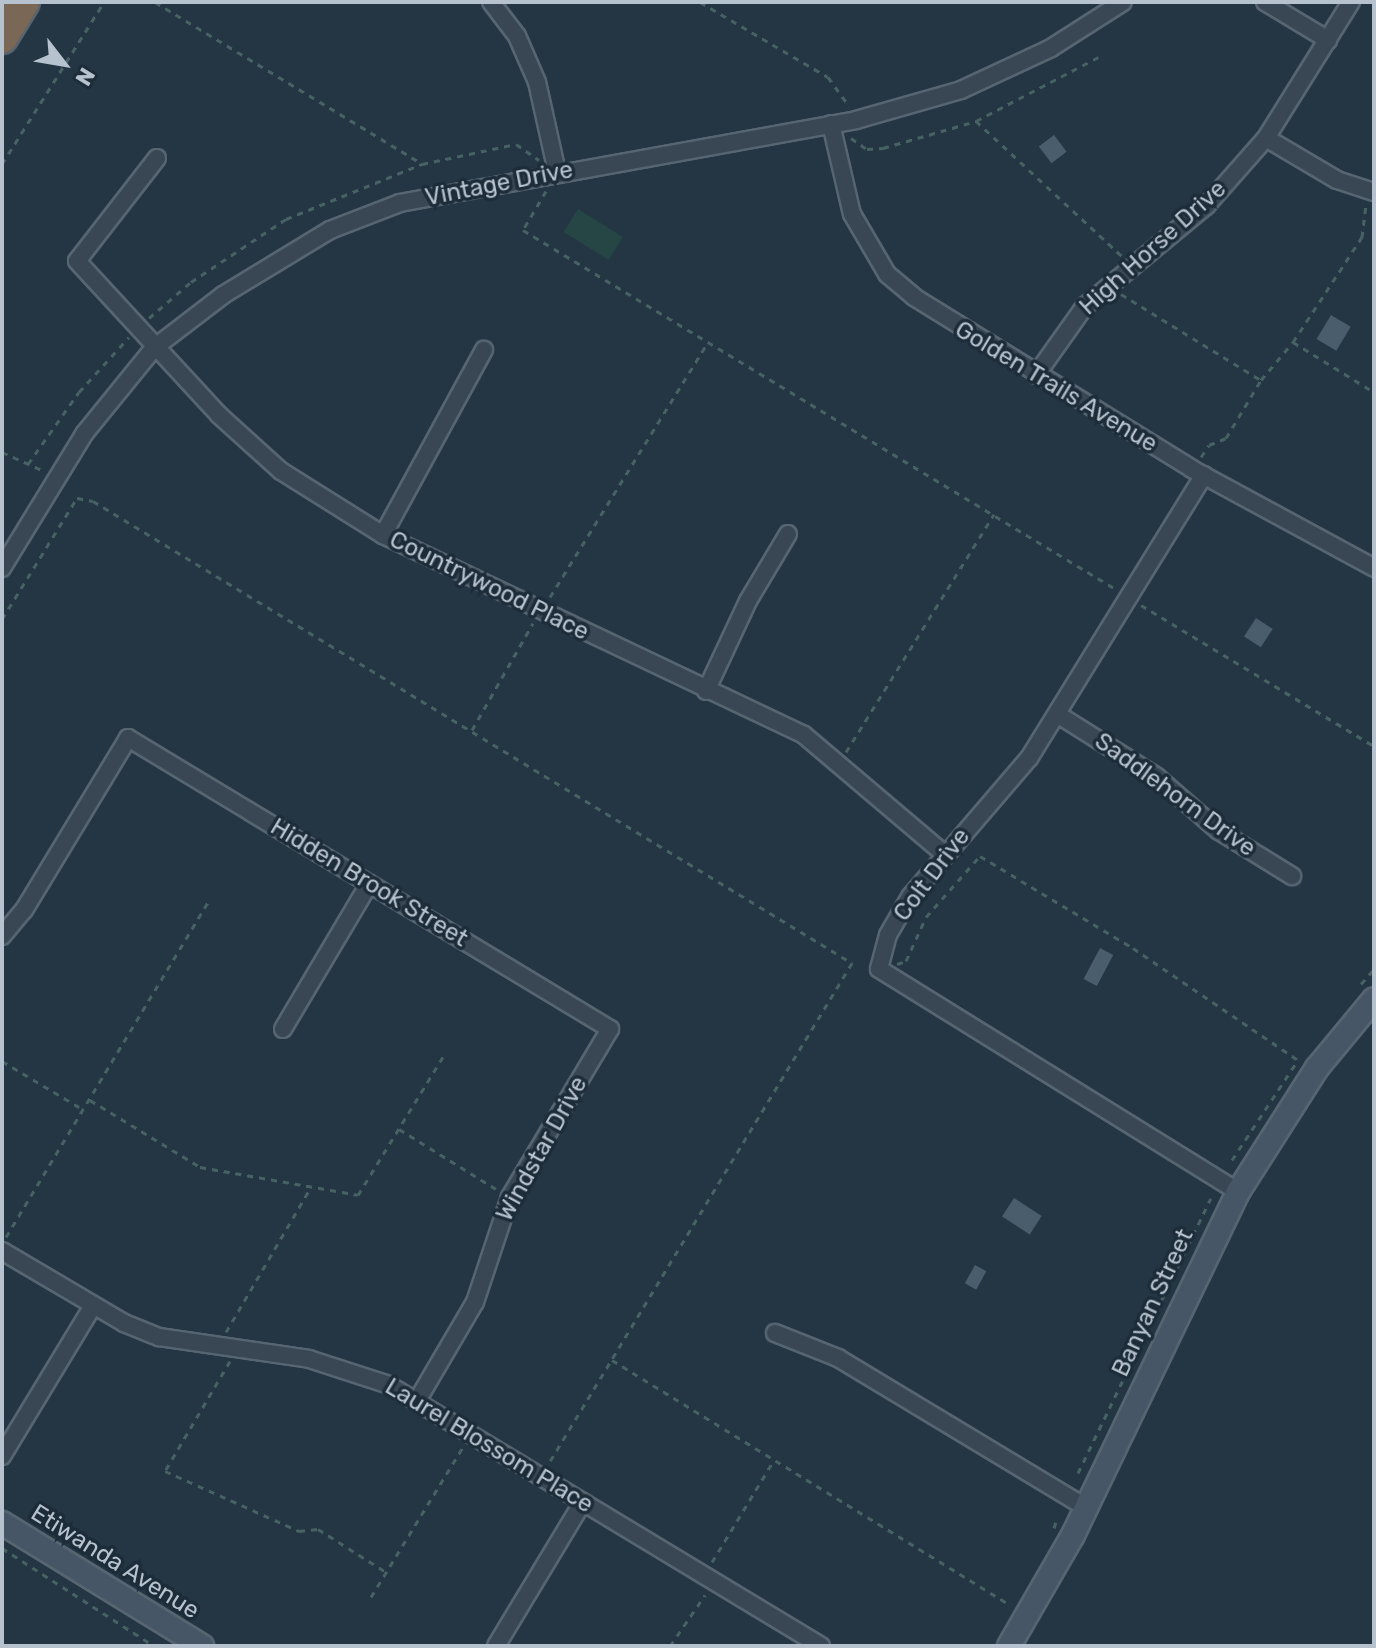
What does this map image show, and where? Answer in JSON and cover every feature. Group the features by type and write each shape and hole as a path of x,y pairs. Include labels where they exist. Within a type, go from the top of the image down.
{"highway":[{"path":"2,38 24,2"}],"street":[{"path":"491,2 517,36 537,82 557,172"},
{"name":"Vintage Drive","path":"2,568 84,434 154,348 223,295 330,230 400,203 856,120 961,90 1051,48 1123,2"},
{"path":"1265,2 1328,40"},
{"name":"High Horse Drive","path":"1036,375 1085,306 1206,206 1266,138 1351,2"},
{"name":"Golden Trails Avenue","path":"831,124 852,214 887,274 945,320 1036,375 1198,472 1374,568"},
{"path":"1266,138 1337,180 1372,192"},
{"name":"Countrywood Place","path":"157,158 77,261 154,348 281,471 383,535 804,735 839,760 943,853"},
{"path":"383,535 484,350"},
{"name":"Colt Drive","path":"879,969 888,935 943,853 1029,758 1128,597 1198,472"},
{"path":"706,691 748,601 788,534"},
{"name":"Saddlehorn Drive","path":"1057,714 1157,777 1219,831 1292,876"},
{"name":"Hidden Brook Street","path":"2,936 24,910 128,738 610,1029"},
{"path":"283,1029 369,884"},
{"path":"879,969 1238,1192"},
{"name":"Banyan Street","path":"1009,1646 1087,1508 1238,1192 1317,1068 1374,999"},
{"name":"Windstar Drive","path":"417,1401 475,1302 510,1197 610,1029"},
{"name":"Laurel Blossom Place","path":"2,1251 93,1306 159,1337 216,1349 333,1364 417,1401 821,1646"},
{"path":"2,1456 93,1306"},
{"path":"775,1333 838,1358 1087,1508"},
{"path":"496,1646 583,1502"},
{"name":"Etiwanda Avenue","path":"2,1523 187,1642"}],"path":[{"path":"2,164 104,2"},
{"path":"155,2 422,164 516,144 557,172 523,230 1374,746"},
{"path":"700,2 828,77 856,120"},
{"path":"831,124 867,149 976,121 1102,55"},
{"path":"976,121 1133,268"},
{"path":"1198,472 1209,445 1226,438 1261,380 1293,342 1362,237 1372,192"},
{"path":"1109,287 1261,380"},
{"path":"472,730 541,611 708,342"},
{"path":"1293,342 1374,392"},
{"path":"2,452 56,479"},
{"path":"2,619 77,498 93,501 283,613 852,963 541,1477"},
{"path":"839,760 994,514"},
{"path":"879,969 906,961 926,917 980,856 1133,948 1298,1060"},
{"path":"2,1244 209,900"},
{"path":"90,1100 200,1167 358,1195 444,1055"},
{"path":"2,1061 84,1110"},
{"path":"399,1129 510,1197"},
{"path":"216,1349 311,1187"},
{"path":"1078,1473 1211,1198"},
{"path":"236,1351 165,1471 299,1531 318,1529 386,1572"},
{"path":"612,1360 1011,1605"},
{"path":"371,1597 471,1434"},
{"path":"670,1646 774,1460"},
{"path":"2,1548 154,1646"}],"green space":[{"path":"578,209 623,237 609,260 564,232"}],"building":[{"path":"1054,135 1067,152 1051,163 1039,146"},
{"path":"1331,315 1351,327 1336,351 1317,339"},
{"path":"1256,618 1273,629 1261,647 1244,636"},
{"path":"1100,948 1113,955 1097,986 1084,979"},
{"path":"1014,1198 1042,1216 1030,1234 1002,1216"},
{"path":"975,1265 986,1271 976,1290 965,1283"}]}
